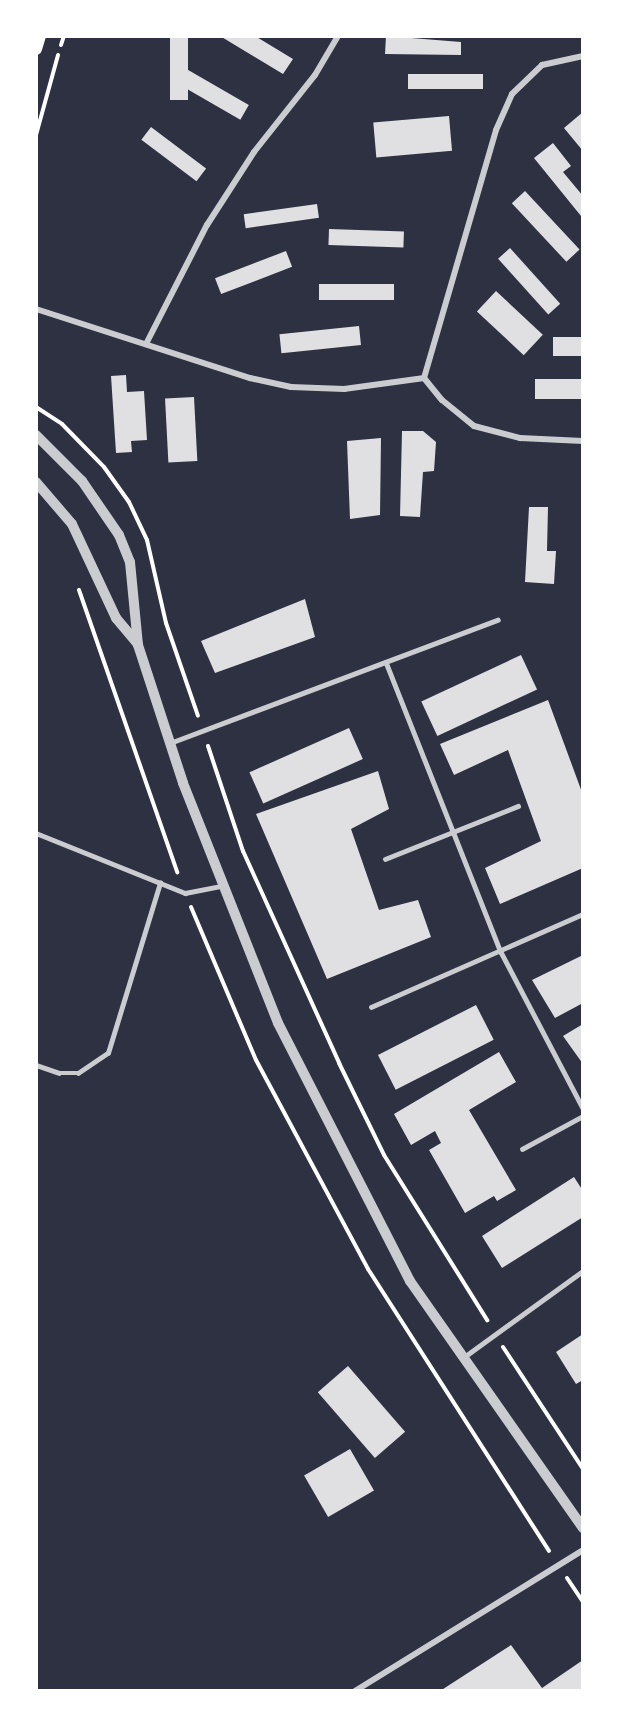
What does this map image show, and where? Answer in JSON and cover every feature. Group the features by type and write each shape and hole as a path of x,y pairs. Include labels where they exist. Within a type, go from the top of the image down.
{"main road":[{"path":"36,49 40,36"}],"street":[{"path":"146,344 207,225 254,152 315,75 338,36"},
{"path":"424,378 496,130 512,94 542,65 583,56"},
{"path":"36,309 291,387 344,389 424,378"},
{"path":"424,378 442,400 474,426 520,438 583,441"},
{"path":"36,435 81,481 119,535 130,562 138,645 170,743 278,1023 411,1281 583,1528"},
{"path":"36,482 72,524 116,618 138,645"},
{"path":"354,1691 583,1550"}],"lane":[{"path":"170,743 498,620"},
{"path":"386,662 501,952 583,1108"},
{"path":"385,860 518,806"},
{"path":"36,833 185,893 224,886"},
{"path":"36,1065 59,1073 78,1073 108,1053 160,883"},
{"path":"371,1007 501,952 583,914"},
{"path":"522,1149 583,1116"},
{"path":"464,1357 494,1332 583,1271"}],"path":[{"path":"36,135 64,36"},
{"path":"36,407 62,424 97,460 129,502 147,540 166,623 243,851 339,1063 384,1155 494,1332 583,1469"}],"building":[{"path":"170,36 188,36 188,100 170,100"},
{"path":"220,36 255,36 293,59 283,74"},
{"path":"386,36 461,42 461,55 385,54"},
{"path":"183,67 249,105 240,120 174,82"},
{"path":"408,74 483,74 483,89 408,89"},
{"path":"583,112 583,151 564,128"},
{"path":"449,116 452,151 376,157 373,123"},
{"path":"151,127 206,169 196,181 141,140"},
{"path":"553,143 571,166 563,172 583,196 581,216 534,158"},
{"path":"525,191 580,250 566,262 512,203"},
{"path":"317,204 319,218 246,228 244,214"},
{"path":"329,229 404,232 403,248 328,245"},
{"path":"510,248 560,304 548,314 498,259"},
{"path":"286,251 292,267 221,294 215,278"},
{"path":"319,284 394,284 394,300 319,300"},
{"path":"496,291 543,335 524,355 477,311"},
{"path":"359,326 361,345 281,353 279,334"},
{"path":"553,337 583,337 583,356 553,356"},
{"path":"126,375 127,392 144,391 147,440 131,441 132,452 116,453 111,376"},
{"path":"535,379 583,379 583,399 535,399"},
{"path":"194,397 197,461 168,462 165,399"},
{"path":"402,431 423,431 436,442 434,471 423,472 420,517 400,516"},
{"path":"381,438 380,515 350,519 347,441"},
{"path":"529,507 548,507 547,551 556,551 554,584 525,582"},
{"path":"305,599 315,637 215,673 201,641"},
{"path":"521,655 537,689 437,736 421,701"},
{"path":"548,700 583,795 583,868 500,904 485,868 541,841 508,750 454,775 440,744"},
{"path":"349,728 363,759 263,803 249,772"},
{"path":"378,771 389,809 351,829 379,910 418,900 431,937 327,979 256,814"},
{"path":"583,955 583,1003 555,1018 532,980"},
{"path":"476,1005 494,1040 396,1090 378,1055"},
{"path":"583,1024 583,1064 563,1036"},
{"path":"499,1052 516,1082 469,1110 516,1190 497,1201 494,1196 465,1213 429,1150 441,1143 435,1131 411,1145 394,1114"},
{"path":"574,1177 583,1191 583,1217 502,1268 482,1236"},
{"path":"583,1334 583,1380 576,1384 556,1352"},
{"path":"348,1366 405,1432 375,1458 318,1392"},
{"path":"350,1449 374,1491 328,1517 304,1476"},
{"path":"511,1645 542,1688 583,1660 583,1691 440,1691"}]}
